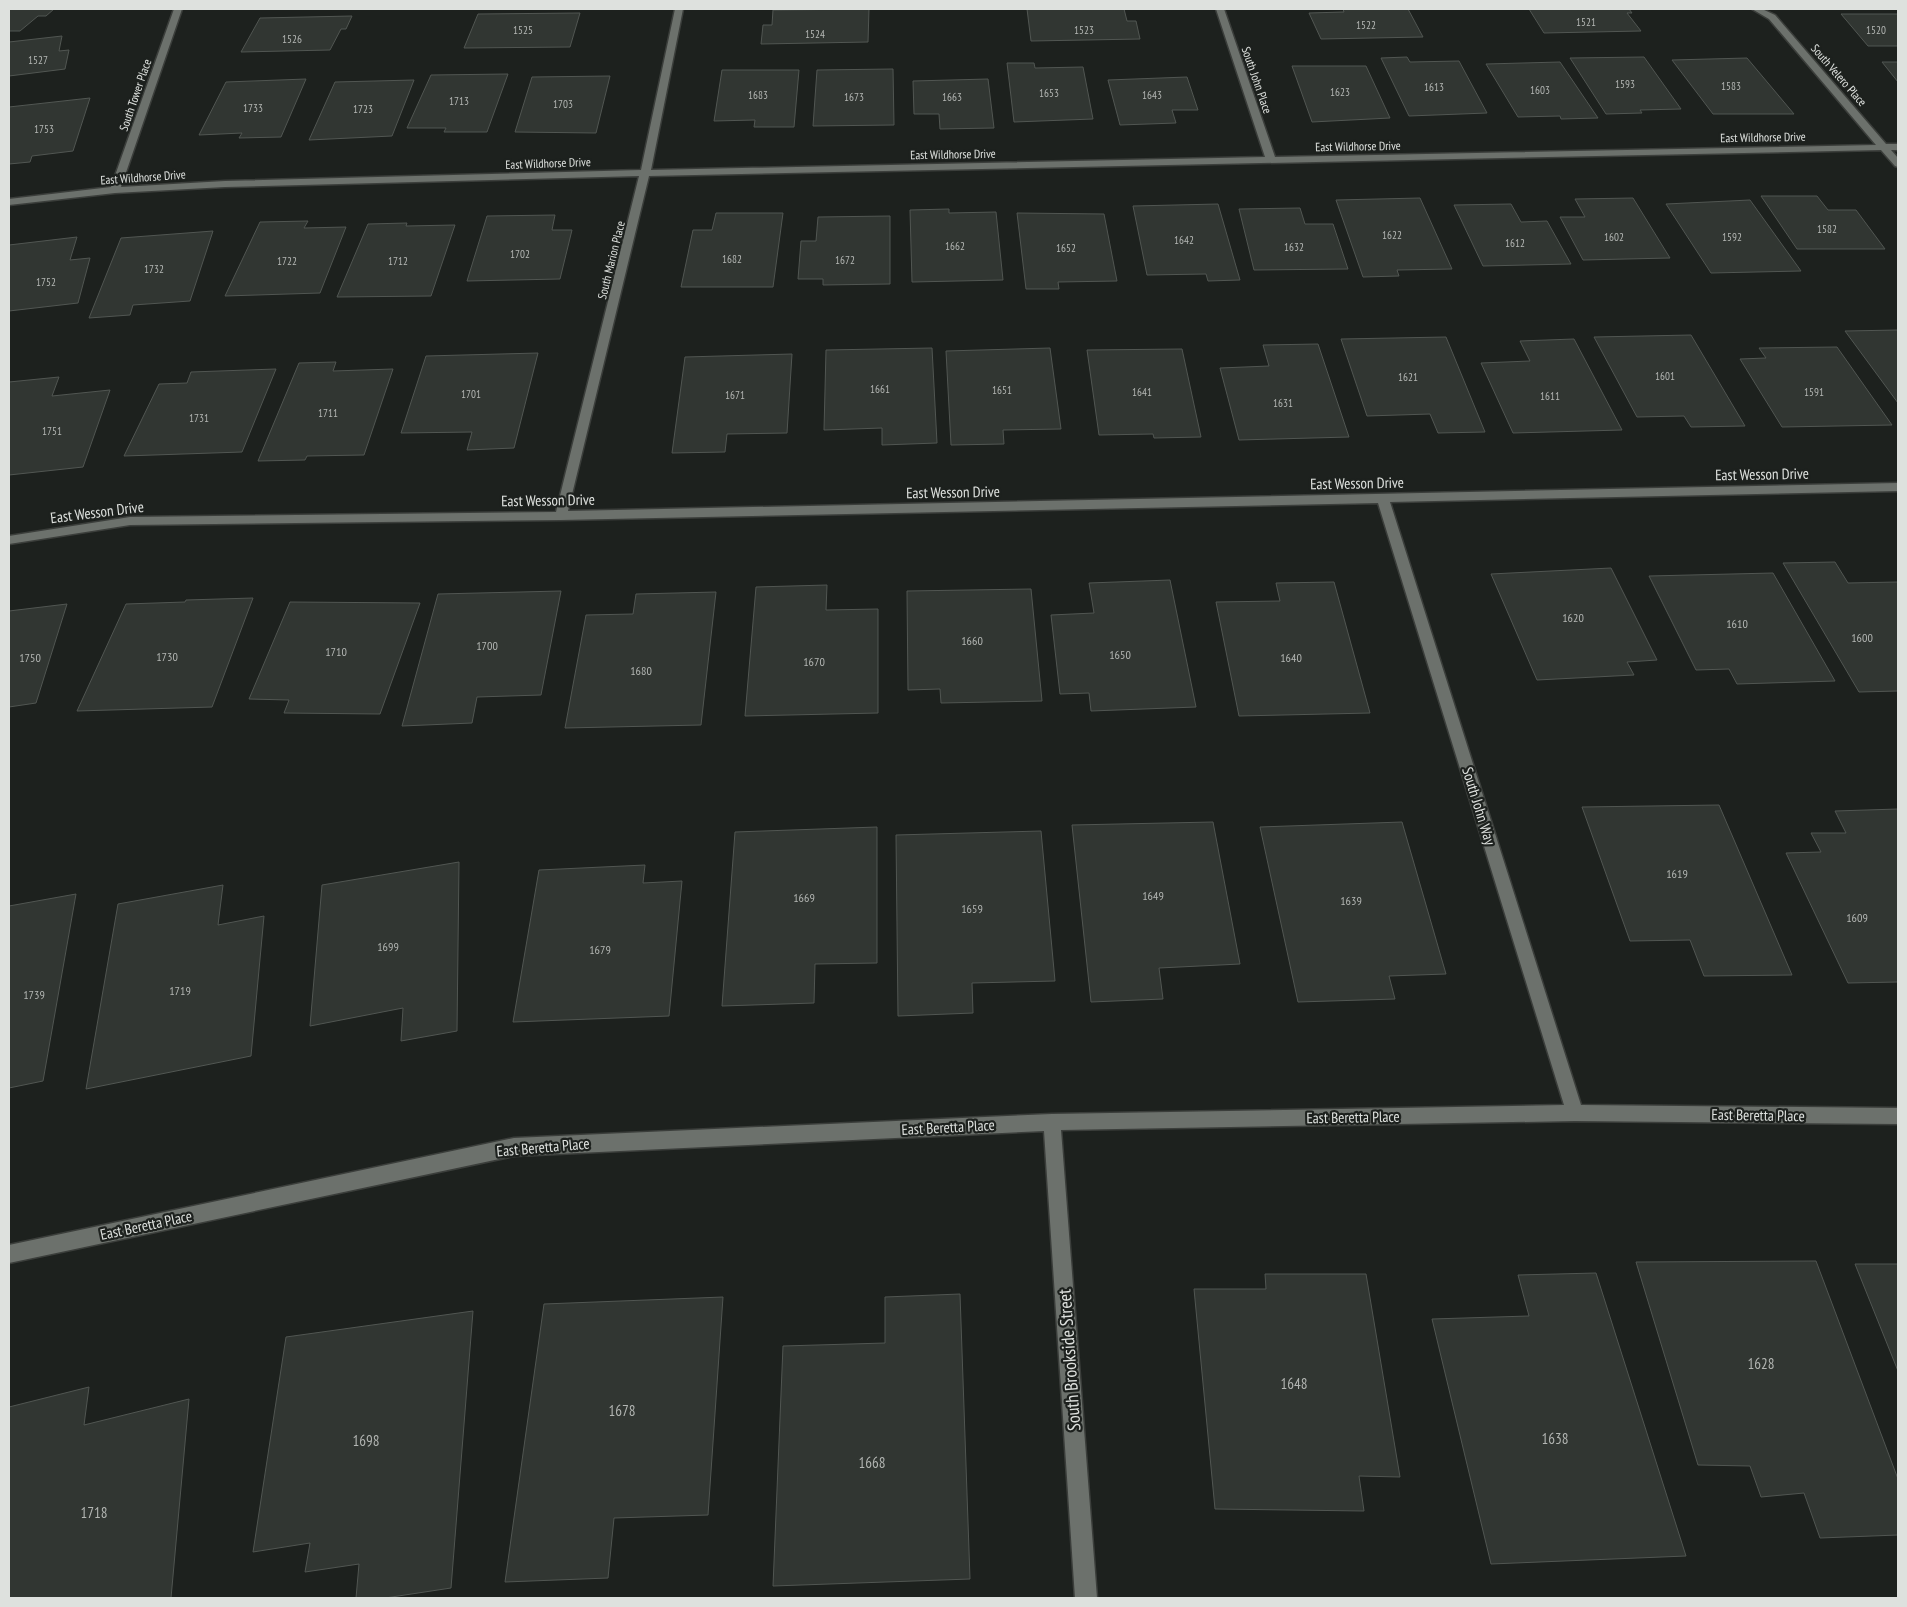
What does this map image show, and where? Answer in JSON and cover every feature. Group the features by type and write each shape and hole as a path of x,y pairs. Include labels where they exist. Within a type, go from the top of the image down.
{"street":[{"name":"South Tower Place","path":"115,190 178,9"},
{"name":"South Marion Place","path":"561,516 645,173 679,9"},
{"name":"South John Place","path":"1220,9 1271,160"},
{"name":"South Velero Place","path":"1756,9 1772,17 1898,164"},
{"name":"East Wildhorse Drive","path":"9,202 115,190 225,184 645,173 1898,147"},
{"name":"East Wesson Drive","path":"9,540 130,521 561,516 1898,487"},
{"name":"South John Way","path":"1382,499 1575,1113"},
{"name":"East Beretta Place","path":"9,1254 514,1147 1052,1122 1575,1113 1898,1116"},
{"name":"South Brookside Street","path":"1052,1122 1086,1598"}],"building":[{"path":"9,9 54,9 46,16 38,16 20,31 9,31"},
{"path":"869,9 868,42 761,44 763,25 772,25 773,10"},
{"path":"1027,9 1124,9 1127,21 1136,21 1140,39 1031,41"},
{"path":"1343,9 1408,9 1423,37 1321,39 1309,13 1344,12"},
{"path":"1529,9 1629,9 1632,13 1627,13 1641,31 1544,33"},
{"path":"580,13 570,47 464,48 478,14"},
{"path":"1841,14 1898,14 1898,46 1868,46"},
{"path":"352,16 346,29 341,29 330,50 241,52 260,18"},
{"path":"62,36 59,51 69,50 65,69 9,76 9,42"},
{"path":"1407,57 1410,62 1459,61 1487,113 1409,116 1381,58"},
{"path":"1644,57 1681,109 1640,110 1642,113 1606,114 1570,58"},
{"path":"1747,58 1794,114 1713,114 1672,60"},
{"path":"1560,62 1598,118 1561,119 1560,116 1518,117 1486,64"},
{"path":"1882,62 1898,62 1898,82"},
{"path":"1007,63 1034,63 1035,68 1083,67 1093,119 1014,122"},
{"path":"1292,66 1366,66 1390,118 1312,122"},
{"path":"893,69 894,125 813,126 817,70"},
{"path":"722,70 799,70 794,127 754,127 755,120 714,121"},
{"path":"508,74 487,132 444,132 446,128 407,128 431,75"},
{"path":"610,76 596,133 515,132 532,77"},
{"path":"1187,77 1198,110 1172,110 1176,123 1120,125 1108,80"},
{"path":"306,79 281,137 239,138 242,133 199,135 226,82"},
{"path":"988,79 994,128 940,129 939,114 914,114 913,81"},
{"path":"414,80 392,136 309,140 335,82"},
{"path":"90,98 73,151 32,156 30,162 9,164 9,107"},
{"path":"1761,196 1817,196 1828,210 1856,210 1885,249 1797,249"},
{"path":"1420,198 1452,269 1397,270 1399,276 1363,277 1336,200"},
{"path":"1633,198 1670,258 1583,260 1560,217 1585,217 1575,199"},
{"path":"1750,200 1801,271 1711,273 1666,204"},
{"path":"1218,204 1240,280 1208,281 1206,274 1147,275 1133,206"},
{"path":"1511,204 1521,222 1547,221 1571,264 1483,266 1454,205"},
{"path":"1300,208 1305,224 1333,224 1348,269 1254,270 1239,209"},
{"path":"949,209 949,213 996,212 1003,280 912,282 910,210"},
{"path":"716,213 783,213 773,287 681,287 693,230 712,230"},
{"path":"1017,213 1104,214 1117,281 1058,282 1059,289 1026,289"},
{"path":"555,215 552,230 572,230 560,279 467,281 487,216"},
{"path":"890,216 890,284 823,285 823,279 798,279 801,241 816,241 818,217"},
{"path":"308,221 304,228 346,227 320,293 225,296 260,222"},
{"path":"407,223 406,226 455,225 431,296 337,297 368,224"},
{"path":"213,231 190,301 133,305 130,315 89,318 121,238"},
{"path":"77,237 70,260 90,258 78,303 9,311 9,245"},
{"path":"1898,330 1898,403 1845,331"},
{"path":"1691,335 1745,426 1691,427 1684,416 1637,417 1594,337"},
{"path":"1446,337 1485,432 1438,433 1430,414 1367,416 1341,339"},
{"path":"1574,339 1622,430 1513,433 1481,363 1530,361 1520,341"},
{"path":"1318,344 1349,437 1239,440 1220,368 1269,366 1263,345"},
{"path":"1837,347 1892,425 1782,427 1740,359 1766,358 1759,348"},
{"path":"932,348 937,443 882,445 882,428 824,430 826,350"},
{"path":"1050,348 1061,429 1003,430 1004,444 951,445 946,351"},
{"path":"1182,349 1201,437 1154,438 1153,434 1099,435 1087,350"},
{"path":"538,353 514,448 467,450 472,432 401,433 426,356"},
{"path":"792,354 787,433 727,434 725,452 672,453 685,357"},
{"path":"336,362 333,371 393,369 364,455 307,456 305,460 258,461 299,363"},
{"path":"276,369 242,452 124,456 159,384 187,383 191,372"},
{"path":"59,377 52,396 110,390 83,467 9,475 9,382"},
{"path":"1835,562 1848,583 1898,582 1898,691 1859,692 1783,563"},
{"path":"1611,568 1657,660 1627,662 1634,675 1537,680 1491,574"},
{"path":"1773,573 1835,681 1737,684 1729,669 1696,670 1649,576"},
{"path":"1170,580 1196,707 1091,711 1089,693 1060,694 1051,615 1094,613 1089,583"},
{"path":"1334,582 1370,713 1239,716 1216,602 1280,601 1276,583"},
{"path":"827,585 826,610 878,609 878,713 745,716 756,587"},
{"path":"1031,589 1042,701 941,703 940,689 908,690 907,591"},
{"path":"561,591 541,695 477,697 472,723 402,726 438,594"},
{"path":"716,592 701,725 565,728 586,615 633,614 636,594"},
{"path":"253,598 212,707 77,711 126,604"},
{"path":"290,602 420,603 380,714 284,713 289,700 249,699"},
{"path":"67,604 36,703 9,707 9,611"},
{"path":"1719,805 1792,975 1704,976 1690,940 1630,941 1582,807"},
{"path":"1898,809 1898,982 1848,983 1786,853 1821,852 1811,833 1846,833 1835,811"},
{"path":"1213,822 1240,964 1159,968 1163,999 1091,1002 1072,825"},
{"path":"1402,822 1446,974 1389,976 1395,999 1298,1002 1260,827"},
{"path":"877,827 877,963 815,964 814,1003 722,1006 735,832"},
{"path":"1041,831 1055,981 972,983 973,1013 898,1016 896,835"},
{"path":"459,862 457,1031 401,1041 403,1008 310,1026 322,885"},
{"path":"645,865 643,883 682,881 669,1016 513,1022 539,870"},
{"path":"223,885 218,925 264,916 251,1056 86,1089 118,904"},
{"path":"76,894 43,1081 9,1088 9,906"},
{"path":"1816,1261 1898,1479 1898,1535 1820,1538 1804,1493 1761,1497 1750,1466 1698,1465 1636,1262"},
{"path":"1855,1264 1898,1264 1898,1371"},
{"path":"1596,1273 1686,1556 1491,1564 1432,1319 1529,1316 1518,1275"},
{"path":"1265,1274 1366,1274 1400,1477 1359,1476 1364,1511 1215,1509 1194,1289 1266,1289"},
{"path":"960,1294 970,1579 773,1586 783,1346 885,1343 885,1297"},
{"path":"723,1297 708,1515 614,1518 608,1578 505,1582 544,1304"},
{"path":"473,1311 451,1588 385,1598 356,1598 359,1564 305,1572 310,1543 253,1552 286,1337"},
{"path":"89,1387 84,1425 189,1399 171,1598 9,1598 9,1407"}]}
